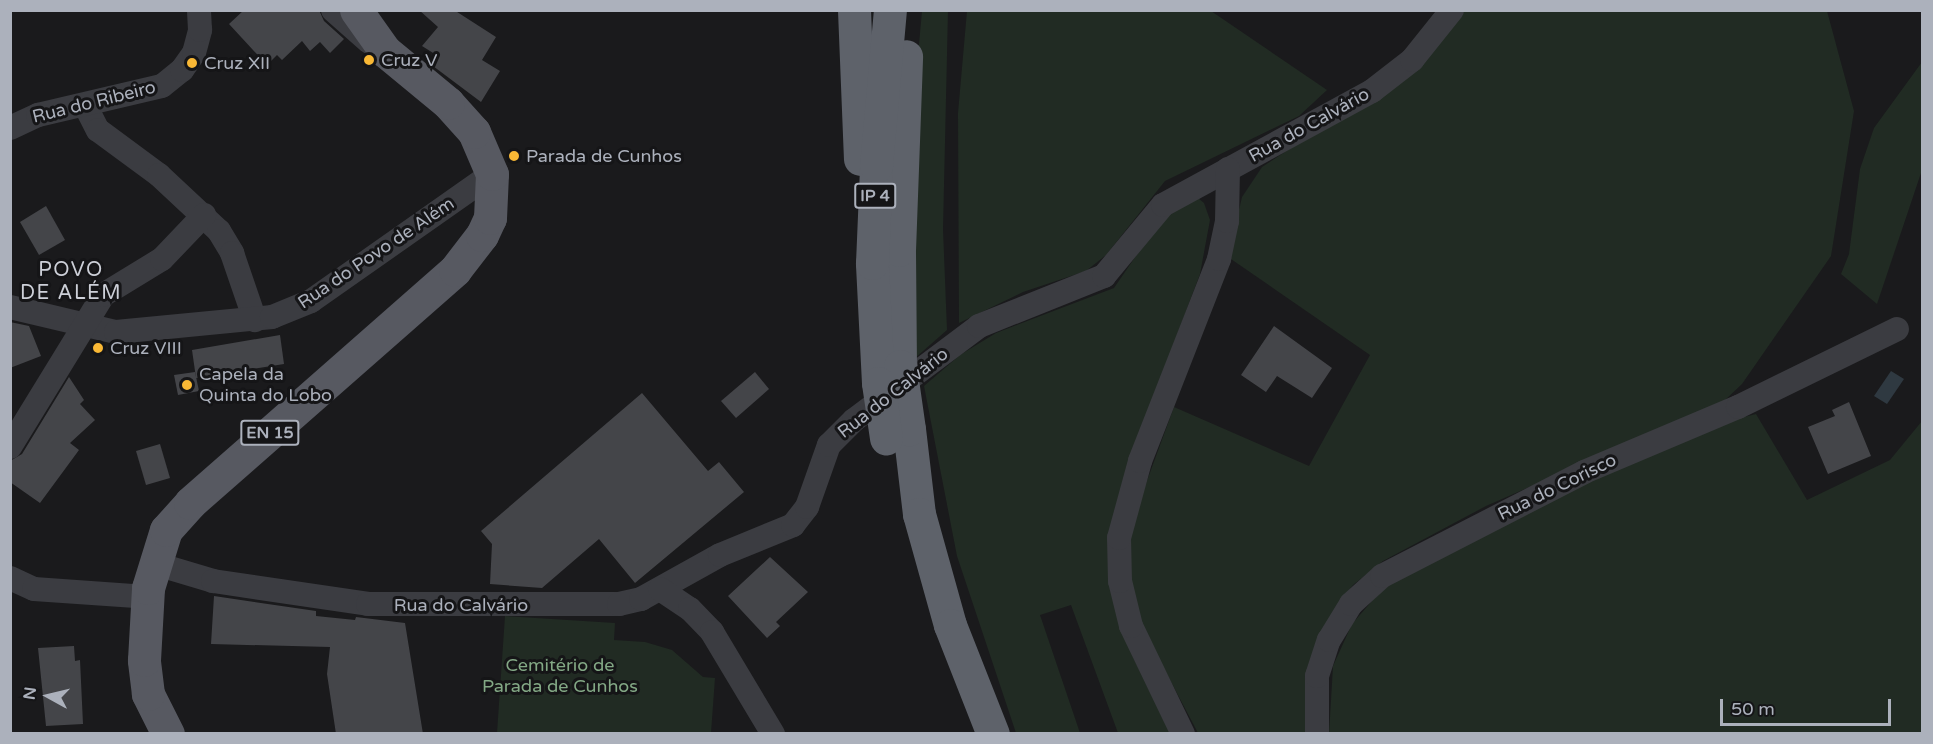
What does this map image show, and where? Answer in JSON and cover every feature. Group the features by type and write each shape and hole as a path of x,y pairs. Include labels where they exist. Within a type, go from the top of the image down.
{"highway":[{"path":"854,10 858,149 872,263"},
{"name":"IP 4","path":"890,10 877,147 872,263 898,434 902,518 933,631 970,734"},
{"name":"IP 4","path":"889,374 899,250 908,10"},
{"name":"IP 4","path":"898,434 950,626 993,734"}],"main road":[{"name":"EN 15","path":"168,734 154,710 145,679 147,597 153,563 166,530 183,510 430,292 473,249 490,218 492,174 482,145 463,117 385,51 356,10"}],"street":[{"name":"Rua do Ribeiro","path":"10,128 30,118 152,90 171,79 194,53 200,30 199,10"},
{"path":"333,10 360,36 385,51"},
{"name":"Rua do Calvário","path":"153,563 213,581 368,604 619,604 634,602 720,555 793,525 807,507 829,445 854,420 979,326 1104,276 1163,205 1308,128 1386,81 1412,60 1452,10"},
{"path":"85,105 98,130 151,168 204,215 226,241 255,320"},
{"path":"1183,734 1131,627 1120,581 1119,538 1140,461 1219,259 1227,221 1228,169"},
{"name":"Rua do Povo de Além","path":"10,307 82,327 135,332 255,320 285,313 311,301 492,174"},
{"path":"10,447 103,295 162,260 204,215"},
{"name":"Rua do Corisco","path":"1317,734 1317,676 1329,640 1351,604 1382,576 1584,472 1738,407 1897,329"},
{"path":"10,578 14,583 34,589 147,597"},
{"path":"660,589 690,609 712,632 773,734"}],"green space":[{"path":"922,11 948,11 943,229 947,330 914,359 907,176"},
{"path":"967,11 1211,11 1327,90 1299,116 1165,181 1106,255 1086,271 1023,292 959,323 958,113"},
{"path":"1463,11 1827,11 1854,111 1831,256 1742,384 1723,402 1486,506 1383,561 1353,585 1342,599 1307,669 1307,733 1198,733 1150,642 1131,597 1129,544 1137,508 1174,407 1309,466 1370,355 1228,257 1242,197 1262,167 1305,139"},
{"path":"1922,62 1922,170 1877,304 1841,274 1849,254 1860,169 1874,128"},
{"path":"1198,198 1204,203 1210,220 1200,274 1125,473 1132,655 1170,733 1118,733 1071,605 1040,615 1080,733 1016,733 957,556 924,386 960,355 996,333 1114,288 1166,212"},
{"path":"1756,414 1807,500 1890,460 1922,421 1922,733 1329,734 1333,666 1352,624 1379,593 1403,576 1576,486 1728,421"},
{"name":"Cemitério de Parada de Cunhos","path":"505,616 615,623 614,640 645,642 672,650 703,677 715,678 711,733 497,733"}],"shaded area":[{"path":"1891,371 1904,379 1887,404 1874,396"}],"building":[{"path":"244,10 319,10 324,21 344,39 330,53 320,42 310,51 302,41 282,60 277,55 267,65 229,24"},
{"path":"419,10 454,10 496,37 482,60 500,71 481,102 433,66 438,56 422,46 438,27"},
{"path":"46,206 65,240 39,255 20,222"},
{"path":"10,322 29,326 41,356 10,368"},
{"path":"1274,326 1332,368 1312,398 1277,376 1266,392 1241,375"},
{"path":"280,335 284,364 196,378 192,350"},
{"name":"Capela da Quinta do Lobo","path":"195,372 199,391 178,395 174,375"},
{"path":"755,372 769,389 736,418 721,401"},
{"path":"69,377 84,400 80,404 95,420 70,443 79,450 40,503 10,482 10,461 22,454"},
{"path":"642,393 708,471 719,462 744,492 635,583 599,539 542,588 490,584 492,544 481,531"},
{"path":"1849,402 1871,456 1828,474 1808,427 1835,416 1832,410"},
{"path":"160,444 170,478 146,485 136,451"},
{"path":"770,557 808,592 776,622 780,626 767,638 728,596"},
{"path":"214,596 316,611 316,616 355,620 356,617 405,623 423,734 336,734 327,674 330,647 211,644"},
{"path":"74,646 75,661 80,660 83,724 46,726 38,648"}],"place":[{"name":"Cruz V","path":"369,60"},
{"name":"Cruz XII","path":"192,63"},
{"name":"Parada de Cunhos","path":"514,156"},
{"name":"Cruz VIII","path":"98,348"},
{"name":"Capela da Quinta do Lobo","path":"187,385"}],"district":[{"name":"POVO DE ALÉM","path":"71,282"}]}
